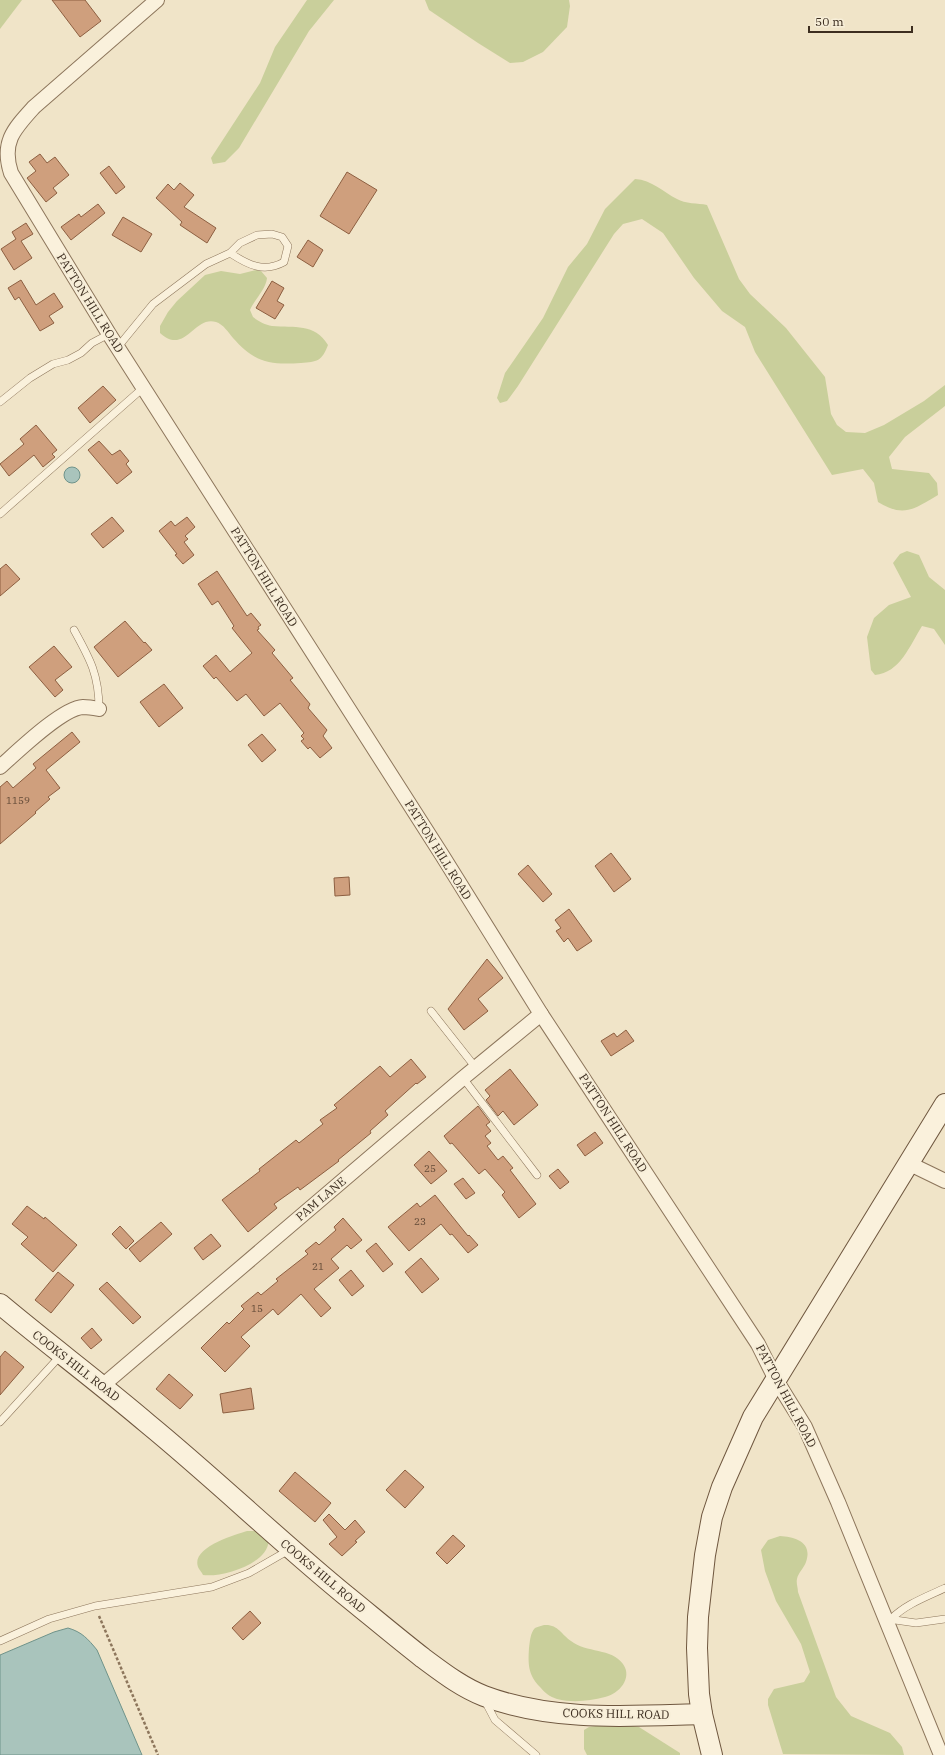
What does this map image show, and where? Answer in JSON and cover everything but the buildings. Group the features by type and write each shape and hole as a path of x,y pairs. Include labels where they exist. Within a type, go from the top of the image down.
{"street":[{"name":"PATTON HILL ROAD","path":"157,0 34,107 14,130 6,147 3,155 9,169 16,183 117,348 442,855 541,1014 758,1344 776,1380 805,1428 838,1502 888,1619 941,1755"},
{"path":"0,767 50,724 66,713 82,707 99,709"},
{"name":"PAM LANE","path":"102,1386 463,1078 541,1014"},
{"path":"712,1755 702,1714 696,1648 705,1555 712,1517 722,1487 753,1417 841,1272 910,1164 945,1104"},
{"path":"910,1164 945,1181"},
{"name":"COOKS HILL ROAD","path":"0,1304 61,1355 150,1425 289,1549 456,1682 482,1695 510,1704 545,1712 581,1715 702,1714"}],"lane":[{"path":"117,348 153,304 206,264 230,253 240,243 256,235 272,234 282,237 288,246 284,262 266,268 240,259 230,253"},
{"path":"0,402 30,378 53,364 68,360 81,353 92,343 109,334"},
{"path":"0,514 143,388"},
{"path":"74,630 88,654 92,666 99,689 99,709"},
{"path":"431,1011 476,1068"},
{"path":"463,1078 537,1175"},
{"path":"0,1422 61,1355"},
{"path":"0,1641 49,1619 95,1606 212,1587 249,1573 289,1549"},
{"path":"888,1619 907,1606 945,1588"},
{"path":"888,1619 916,1623 945,1619"},
{"path":"482,1695 495,1720 536,1755"}],"path":[{"path":"95,1606 109,1643 158,1755"}],"green space":[{"path":"0,0 22,0 0,29"},
{"path":"307,0 334,0 309,31 239,148 225,162 213,164 211,158 260,83 275,47"},
{"path":"425,0 569,0 570,6 567,27 543,52 523,62 510,63 429,10"},
{"path":"635,179 652,184 680,201 707,205 739,279 750,294 786,328 825,377 831,414 837,425 846,432 865,433 884,425 924,401 945,385 945,406 905,437 889,457 892,469 929,473 937,483 938,495 915,508 902,511 895,510 878,502 874,483 863,469 832,475 755,352 745,327 722,311 694,278 663,233 642,219 623,224 614,234 518,386 507,401 500,403 497,398 505,373 543,318 568,267 587,244 605,209"},
{"path":"256,270 261,271 267,278 265,286 250,310 253,317 262,323 272,326 303,328 317,333 328,345 324,354 318,360 290,364 264,361 249,353 219,323 216,322 208,321 201,324 183,338 176,340 169,339 160,333 160,326 168,312 177,301 205,275 221,271 240,274"},
{"path":"907,551 919,555 929,577 945,590 945,645 934,629 922,626 898,664 884,673 875,675 871,670 867,637 874,618 889,605 911,597 893,563 900,554"},
{"path":"247,1531 257,1531 268,1537 268,1546 263,1554 255,1561 233,1571 222,1574 203,1575 198,1567 198,1560 207,1548 224,1539"},
{"path":"780,1536 797,1539 805,1545 807,1550 808,1555 806,1562 797,1579 798,1592 836,1697 851,1716 890,1733 902,1747 904,1755 783,1754 768,1705 768,1699 774,1689 804,1682 810,1672 801,1644 776,1601 765,1571 761,1550 768,1540"},
{"path":"544,1625 553,1626 577,1645 612,1655 618,1659 626,1669 623,1685 615,1693 587,1700 563,1700 554,1698 547,1694 533,1678 529,1659 530,1638 532,1632 535,1628"},
{"path":"615,1723 639,1727 680,1753 680,1755 587,1755 584,1749 584,1730 589,1727"}],"water":[{"path":"69,467 75,467 80,472 78,481 75,483 69,483 64,478 64,472"},
{"path":"68,1628 84,1636 97,1650 142,1755 0,1755 0,1655 54,1632"}]}
